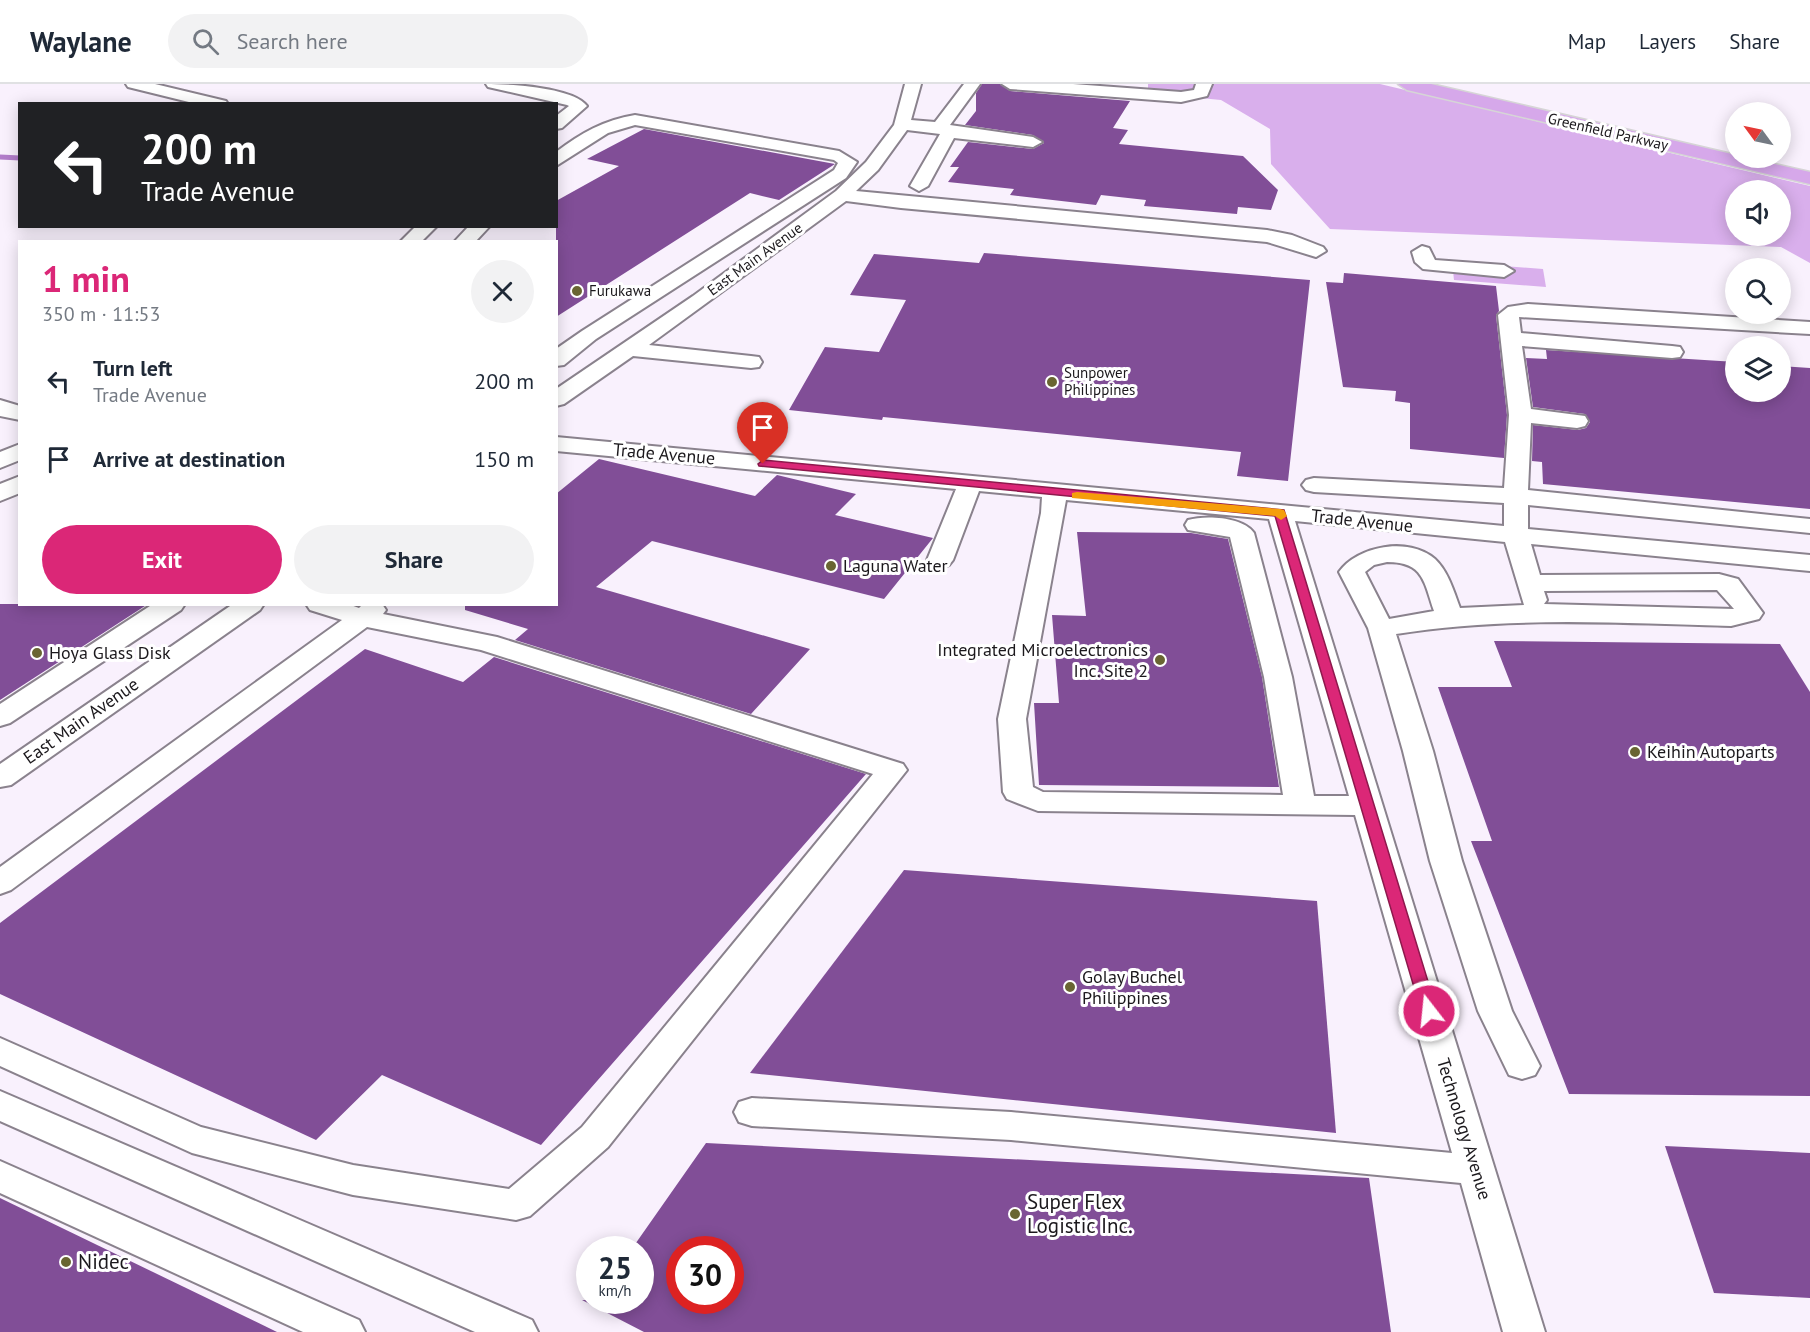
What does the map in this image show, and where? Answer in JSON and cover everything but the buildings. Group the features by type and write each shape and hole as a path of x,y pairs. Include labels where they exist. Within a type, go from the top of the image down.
{"main road":[{"name":"Greenfield Parkway","path":"1407,84 1810,178"}],"street":[{"path":"134,84 211,102"},
{"path":"494,84 572,101 579,106 558,122"},
{"name":"East Main Avenue","path":"558,398 700,300 842,195 872,166 902,124 913,84"},
{"path":"919,186 944,130 972,84"},
{"path":"1010,84 1181,97 1201,93 1204,84"},
{"path":"1048,84 1104,89 1116,84"},
{"path":"558,159 576,144 596,133 615,124 635,120 839,156 848,162 840,174 589,335 558,358"},
{"path":"902,124 1033,142"},
{"path":"842,195 1267,236 1293,241 1316,251"},
{"path":"411,240 426,228"},
{"path":"465,240 479,228"},
{"path":"1422,252 1425,262 1430,265 1503,274"},
{"path":"659,292 700,300"},
{"path":"1537,612 1516,536 1520,415 1509,315 1515,311 1528,310 1808,332"},
{"path":"1513,339 1672,352"},
{"path":"628,349 752,362"},
{"path":"0,407 5,411 18,413"},
{"path":"1520,415 1577,421"},
{"name":"Trade Avenue","path":"558,444 970,483 1053,503 1280,513 1810,563"},
{"path":"0,461 18,452"},
{"path":"940,560 970,483"},
{"path":"0,494 18,484"},
{"path":"1314,485 1516,496 1810,526"},
{"path":"1300,805 1278,677 1242,532 1218,526 1053,503 1012,719 1018,792 1038,801 1300,805 1368,806"},
{"name":"Technology Avenue","path":"1280,513 1524,1332"},
{"path":"1450,617 1427,565 1413,556 1366,556 1355,565 1352,572 1381,628 1418,751 1446,861 1495,1011 1522,1066"},
{"path":"1381,628 1450,617 1537,612 1731,618 1750,613 1729,585 1719,582 1529,583"},
{"path":"0,717 169,606"},
{"name":"East Main Avenue","path":"0,778 237,606"},
{"path":"0,1051 192,1139 353,1180 516,1205 595,1137 892,771 487,643 371,611 334,606"},
{"path":"0,883 371,611"},
{"path":"0,1105 517,1332"},
{"path":"752,1113 1011,1126 1476,1170"},
{"path":"0,1176 344,1332"}],"shaded area":[{"path":"1148,84 1380,84 1725,166 1725,168 1785,180 1725,180 1725,245 1330,229 1271,164 1270,129 1221,100 1148,93"},
{"path":"1791,181 1810,186 1810,263 1781,247 1756,246 1791,246"},
{"path":"1452,262 1543,269 1546,287 1454,280"}],"waterway":[{"path":"0,157 18,158"}],"slow traffic":[{"path":"1077,495 1280,513 1281,516"}],"place":[{"name":"Furukawa","path":"577,291"},
{"name":"Sunpower Philippines","path":"1052,382"},
{"name":"Laguna Water","path":"831,566"},
{"name":"Hoya Glass Disk","path":"37,653"},
{"name":"Integrated Microelectronics Inc. Site 2","path":"1160,660"},
{"name":"Keihin Autoparts","path":"1635,752"},
{"name":"Golay Buchel Philippines","path":"1070,987"},
{"name":"Super Flex Logistic Inc.","path":"1015,1214"},
{"name":"Nidec","path":"66,1262"}],"route":[{"path":"763,464 1280,513 1429,1011"}]}
